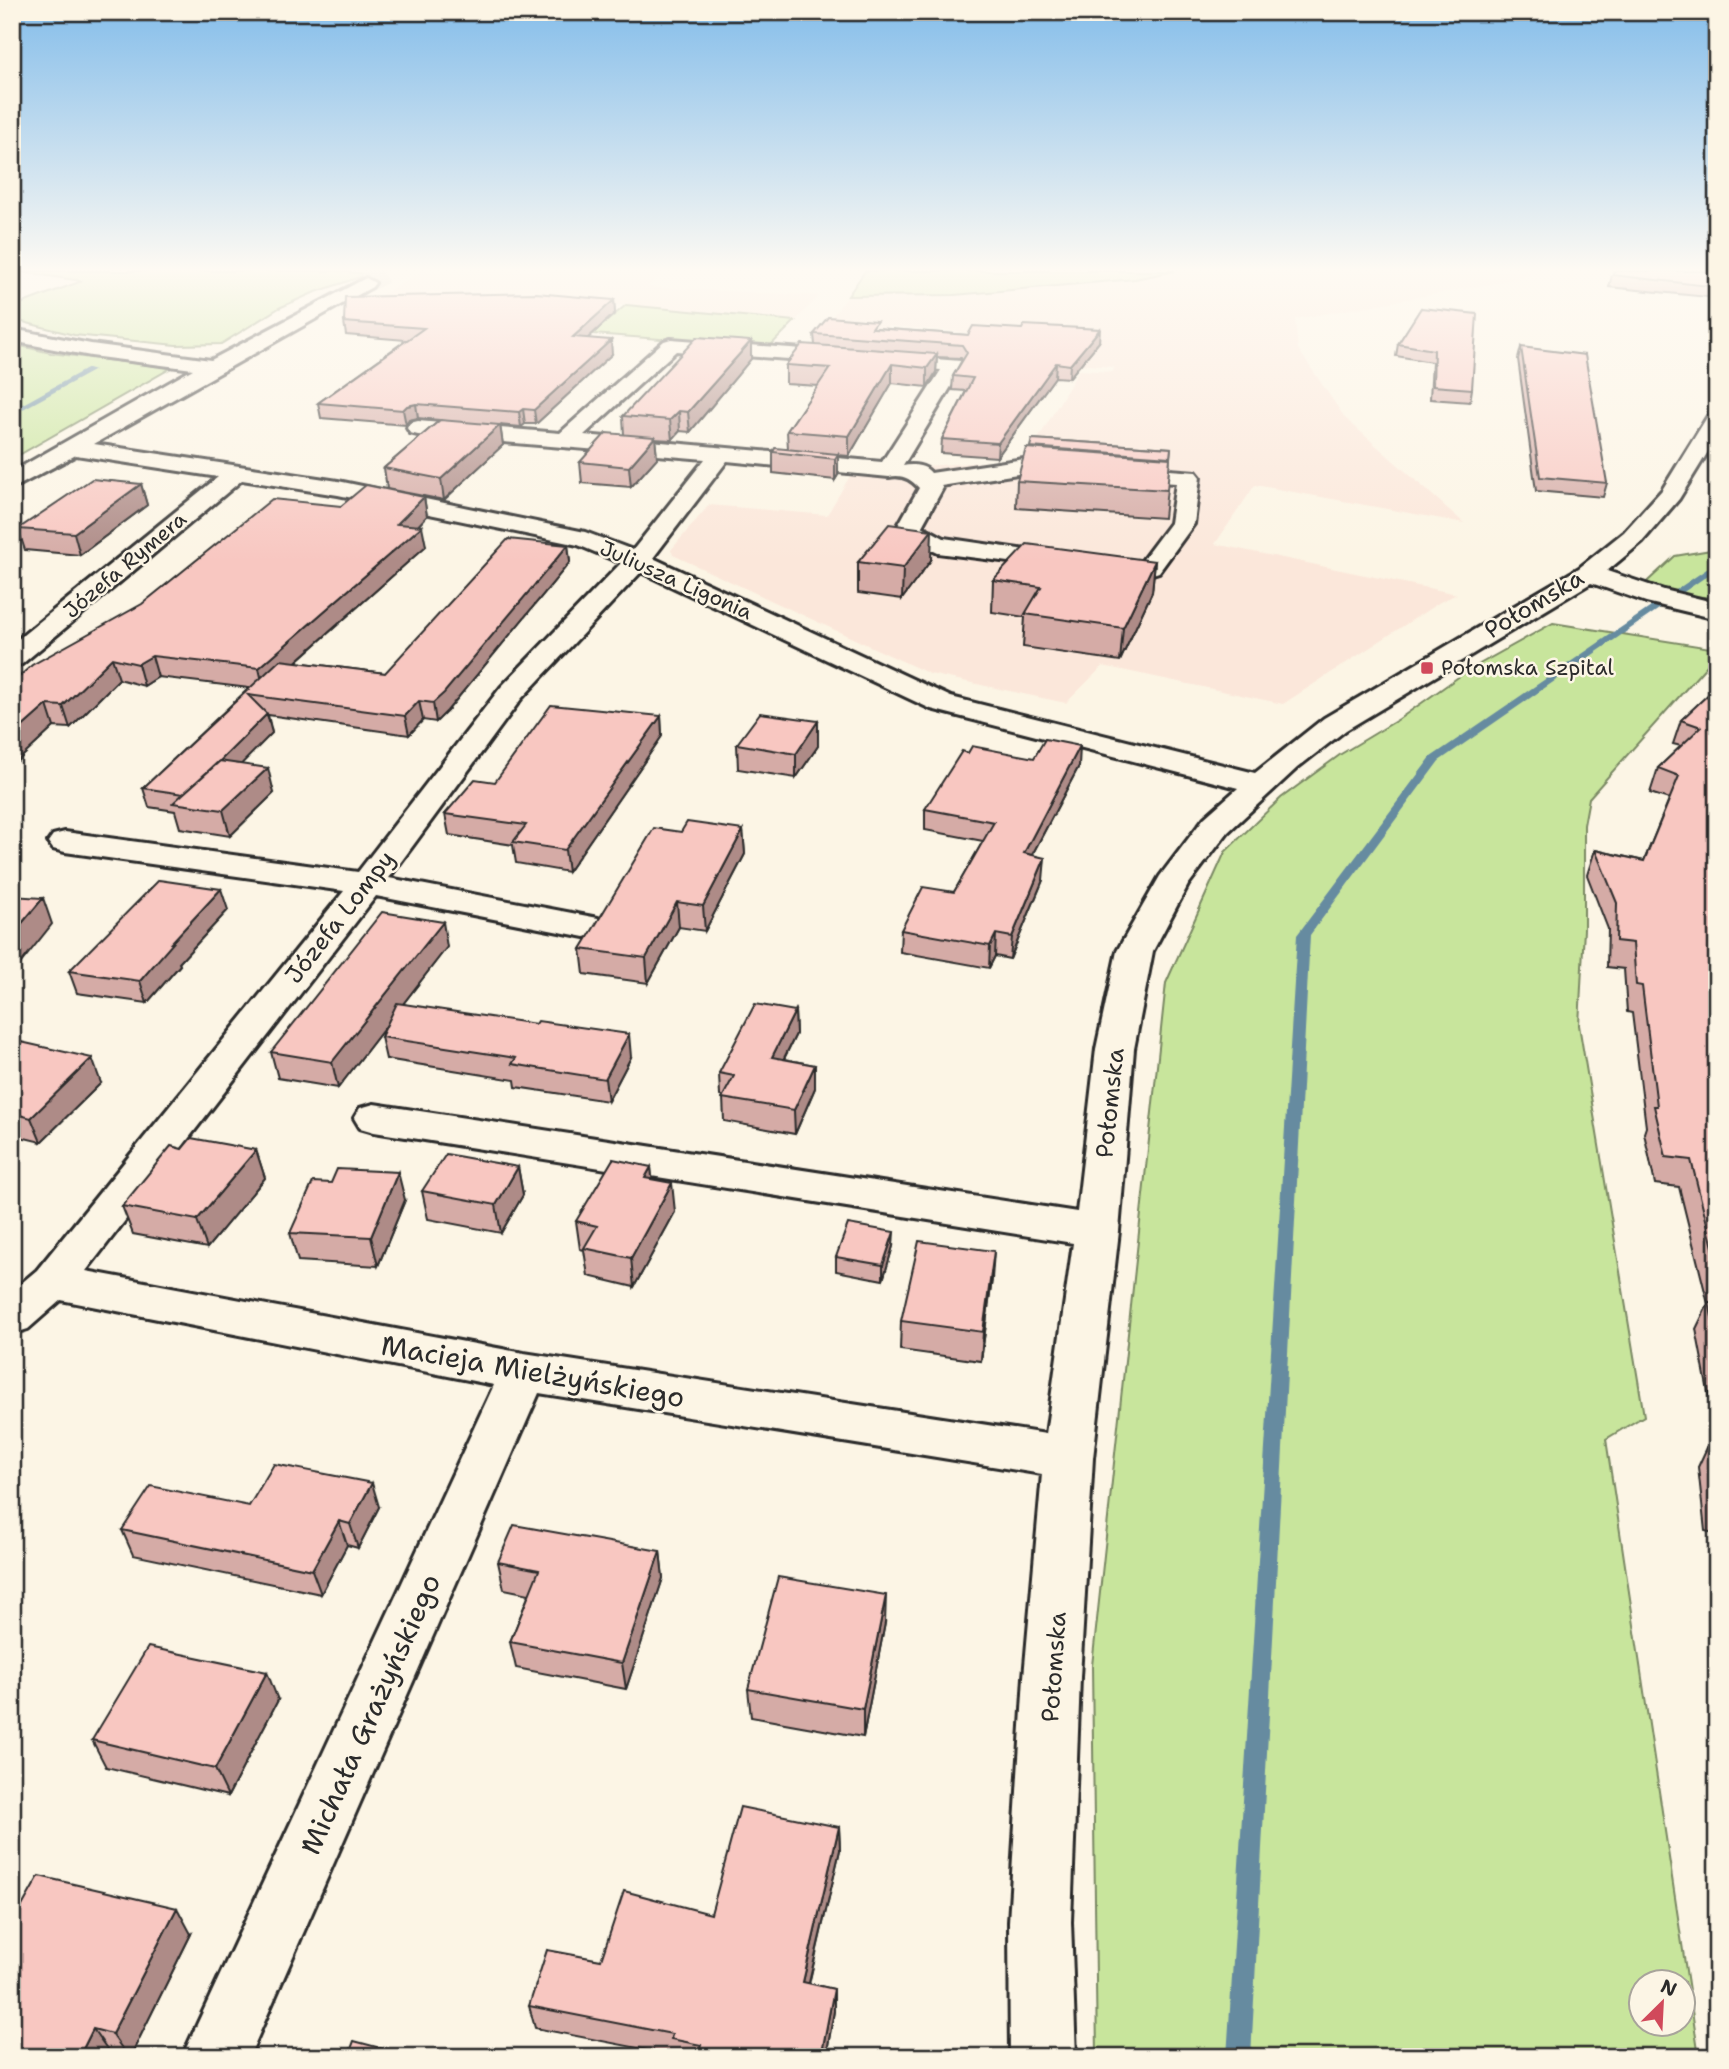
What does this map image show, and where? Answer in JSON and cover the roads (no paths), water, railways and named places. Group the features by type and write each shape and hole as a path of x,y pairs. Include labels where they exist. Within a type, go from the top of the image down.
{"street":[{"path":"12,482 211,368"},
{"path":"566,440 646,368"},
{"path":"889,470 952,368"},
{"name":"Połomska","path":"1043,2057 1040,1922 1052,1677 1068,1458 1097,1231 1115,1048 1135,951 1172,883 1216,825 1286,761 1335,724 1588,573 1633,537 1671,494 1717,419"},
{"path":"418,428 722,453 919,473 931,488 908,529 938,545 1017,555"},
{"name":"Juliusza Ligonia","path":"71,446 338,488 528,525 584,539 638,561 941,703 1261,784"},
{"name":"Józefa Lompy","path":"53,1282 367,884 512,693 638,561 722,453"},
{"path":"925,481 1024,466 1188,477 1182,524 1150,567"},
{"name":"Józefa Rymera","path":"12,658 238,472"},
{"path":"1588,573 1654,596 1717,611"},
{"path":"65,842 367,884 585,926"},
{"path":"373,1118 1097,1231"},
{"path":"12,1317 53,1282"},
{"name":"Macieja Mielżyńskiego","path":"53,1282 524,1372 1068,1458"},
{"name":"Michała Grażyńskiego","path":"215,2057 524,1372"}],"waterway":[{"path":"12,413 91,370"},
{"path":"1239,2057 1304,935 1435,759 1717,565"}],"place":[{"name":"Połomska Szpital","path":"1427,668"}]}
